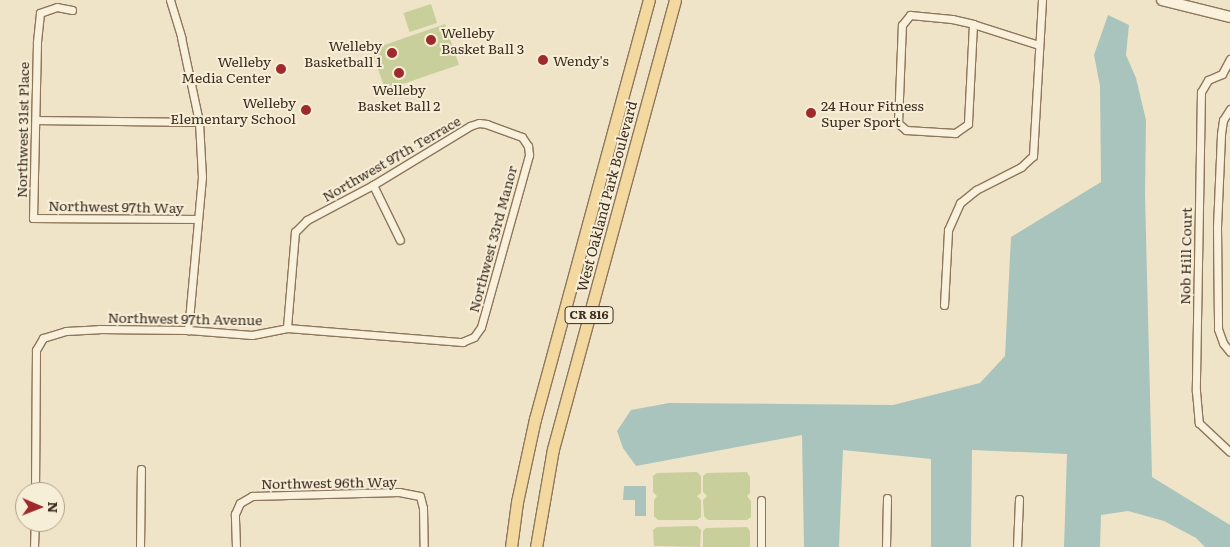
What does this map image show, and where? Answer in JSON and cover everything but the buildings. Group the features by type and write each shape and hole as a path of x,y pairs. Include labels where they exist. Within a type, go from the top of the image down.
{"main road":[{"name":"West Oakland Park Boulevard","path":"511,547 524,464 535,419 649,0"},
{"name":"West Oakland Park Boulevard","path":"536,547 554,442 675,0"},
{"path":"1162,0 1230,17"}],"street":[{"path":"170,0 181,37 199,122 202,177 188,330"},
{"path":"944,305 948,230 960,203 976,190 1021,167 1033,156 1042,0"},
{"name":"Northwest 31st Place","path":"33,218 37,43 40,13 56,7 72,10"},
{"path":"973,24 968,124 954,133 906,130 898,123 902,25 910,15 930,16 973,24 1039,45"},
{"name":"Nob Hill Court","path":"1230,59 1222,74 1208,80 1201,92 1196,391 1199,423 1230,452"},
{"path":"1230,109 1223,120 1221,135 1218,227 1218,330 1230,352"},
{"path":"36,120 199,122"},
{"name":"Northwest 97th Terrace","path":"288,328 295,232 307,220 373,185 479,123 522,137 528,146"},
{"name":"Northwest 33rd Manor","path":"474,337 481,327 529,155 528,146"},
{"path":"373,185 400,240"},
{"name":"Northwest 97th Way","path":"33,218 198,219"},
{"name":"Northwest 97th Avenue","path":"35,482 36,350 43,338 66,331 99,329 188,330 252,335 288,328 462,342 474,337"},
{"path":"140,547 141,469"},
{"name":"Northwest 96th Way","path":"236,547 235,514 240,503 252,496 399,492 420,496 423,508 424,547"},
{"path":"886,498 886,547"},
{"path":"1018,547 1019,499"},
{"path":"761,500 761,547"},
{"path":"34,547 35,532"}],"green space":[{"path":"431,4 437,23 410,32 403,13"},
{"path":"445,24 459,65 385,90 371,49"},
{"path":"697,472 701,476 701,493 697,496 701,500 701,517 697,520 658,520 654,516 654,500 657,496 653,492 653,476 657,473"},
{"path":"747,472 750,477 750,493 747,496 751,501 751,517 747,520 708,520 704,516 703,500 707,496 703,492 703,476 707,473"},
{"path":"697,526 701,530 700,547 654,546 653,530 657,527"},
{"path":"747,527 750,531 750,547 703,547 703,531 706,528"}],"water":[{"path":"1108,15 1129,25 1126,55 1136,78 1146,120 1145,194 1152,477 1230,525 1230,547 1205,547 1196,538 1164,521 1128,511 1101,515 1100,547 1064,547 1067,454 972,450 971,547 931,547 931,459 843,450 839,547 804,547 802,435 636,466 623,448 617,431 631,410 669,403 893,405 980,383 1005,356 1011,237 1101,182 1100,86 1094,55"},
{"path":"624,486 646,486 646,516 635,516 635,500 623,500"}],"place":[{"name":"Welleby Basket Ball 3","path":"431,40"},
{"name":"Welleby Basketball 1","path":"392,53"},
{"name":"Wendy's","path":"543,60"},
{"name":"Welleby Media Center","path":"281,69"},
{"name":"Welleby Basket Ball 2","path":"399,73"},
{"name":"Welleby Elementary School","path":"306,110"},
{"name":"24 Hour Fitness Super Sport","path":"811,113"}]}
